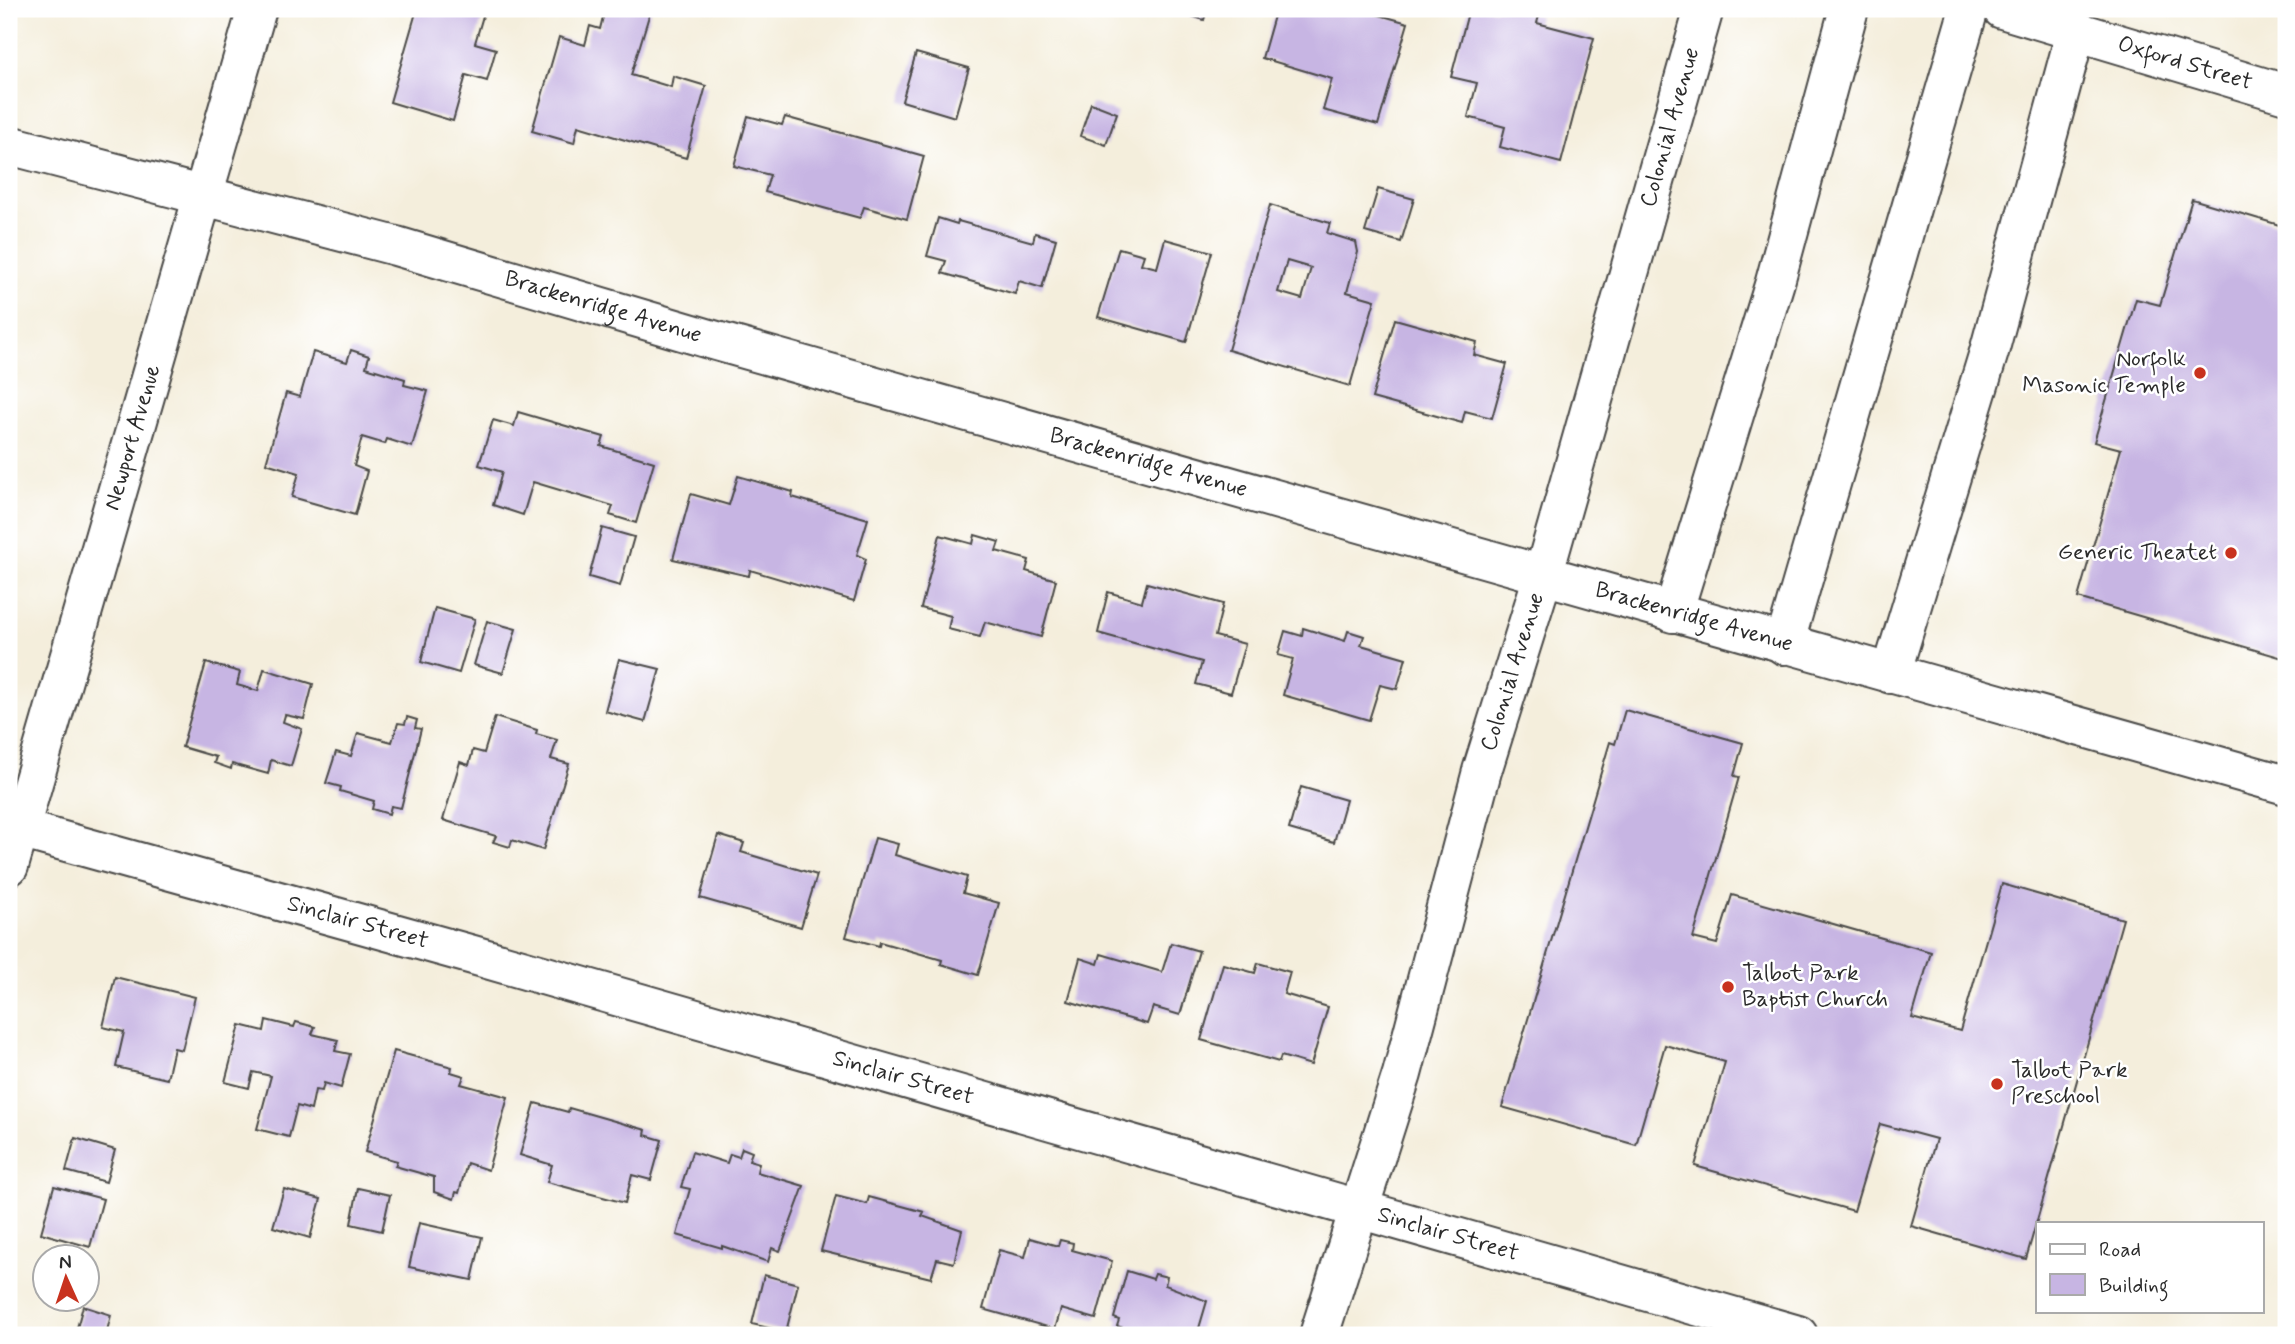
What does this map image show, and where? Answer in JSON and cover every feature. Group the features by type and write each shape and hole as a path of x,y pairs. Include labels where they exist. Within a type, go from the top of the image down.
{"street":[{"name":"Newport Avenue","path":"9,866 14,827 257,9"},
{"name":"Colonial Avenue","path":"1319,1335 1402,1074 1482,771 1542,576 1704,9"},
{"path":"1673,613 1775,282 1849,9"},
{"path":"1784,645 1969,9"},
{"name":"Oxford Street","path":"2002,9 2286,93"},
{"path":"1891,674 1989,352 2076,31"},
{"name":"Brackenridge Avenue","path":"9,145 396,246 706,338 1090,444 1784,645 2286,785"},
{"name":"Sinclair Street","path":"14,827 460,951 1798,1335"}],"building":[{"path":"417,9 485,9 475,43 496,49 487,81 466,75 453,121 390,102"},
{"path":"605,9 651,9 631,75 671,87 673,76 706,86 686,158 578,126 574,143 532,131 559,37 585,45 590,26 600,29"},
{"path":"1169,9 1207,9 1204,20"},
{"path":"1276,9 1358,9 1408,23 1378,125 1323,110 1332,79 1262,58"},
{"path":"1469,9 1513,9 1539,16 1537,23 1594,38 1561,163 1500,147 1505,127 1468,117 1477,83 1451,77"},
{"path":"916,53 969,68 955,117 902,101"},
{"path":"1091,103 1117,113 1106,145 1080,136"},
{"path":"748,116 782,125 785,117 924,156 907,219 864,207 860,218 765,192 770,175 734,166"},
{"path":"1378,189 1414,199 1401,242 1365,232"},
{"name":"Norfolk Masonic Temple","path":"2192,199 2286,227 2286,659 2078,598 2121,449 2094,442 2136,299 2160,305"},
{"path":"1270,205 1330,223 1327,233 1356,242 1358,252 1347,292 1375,300 1350,386 1228,350","holes":["1287,261 1311,268 1302,299 1278,292"]},
{"path":"938,218 1033,242 1035,233 1056,239 1042,288 1019,281 1015,294 942,273 946,261 927,256"},
{"path":"1165,239 1212,252 1186,342 1098,317 1119,248 1144,255 1141,264 1157,268"},
{"path":"1395,319 1477,342 1474,355 1507,364 1492,418 1465,411 1462,423 1372,398"},
{"path":"351,350 369,356 366,367 405,379 404,385 428,391 412,447 387,439 385,444 362,437 354,466 367,471 355,515 292,497 299,473 266,463 286,393 300,397 313,352 347,362"},
{"path":"518,412 604,437 601,446 654,462 636,523 610,515 613,506 533,482 523,515 493,505 502,472 479,465 493,420 514,426"},
{"path":"738,476 793,492 792,497 868,519 857,555 866,559 854,601 750,570 749,576 673,559 691,494 729,505"},
{"path":"602,528 634,537 620,586 589,577"},
{"path":"940,535 973,544 975,535 999,542 996,551 1029,560 1026,571 1056,580 1041,637 985,622 980,637 948,629 951,616 921,608"},
{"path":"1147,583 1223,604 1215,636 1245,644 1231,693 1196,684 1202,662 1098,633 1108,592 1142,602"},
{"path":"435,608 475,619 459,673 421,662"},
{"path":"487,621 516,629 503,673 474,665"},
{"path":"1303,628 1345,641 1348,631 1364,636 1361,645 1406,658 1397,689 1380,685 1369,720 1283,695 1293,659 1278,655 1285,631 1302,636"},
{"path":"619,659 660,669 645,722 605,711"},
{"path":"206,663 240,672 237,685 258,691 264,669 313,684 304,719 285,715 283,722 302,729 291,766 271,760 268,774 232,764 231,769 214,763 216,757 182,747"},
{"name":"Talbot Park Baptist Church","path":"1625,710 1743,743 1734,776 1739,777 1693,938 1717,944 1732,895 1931,952 1912,1018 1960,1031 2002,884 2123,919 2026,1259 1911,1226 1936,1139 1880,1124 1854,1211 1695,1166 1725,1062 1665,1045 1636,1145 1502,1107 1610,742 1615,744"},
{"path":"407,717 417,720 415,728 421,729 401,808 391,806 389,814 372,809 374,801 340,791 341,787 326,783 336,752 351,756 358,733 392,742 398,723 405,724"},
{"path":"495,717 537,730 536,734 557,740 551,759 569,764 543,850 512,840 510,847 493,842 496,836 443,820 460,762 469,765 473,750 484,753"},
{"path":"1301,787 1346,800 1334,842 1289,829"},
{"path":"718,835 744,843 741,852 817,875 801,927 700,898"},
{"path":"875,838 898,844 895,855 967,877 963,893 999,903 978,975 941,964 942,960 880,942 879,946 846,937"},
{"path":"1171,943 1199,951 1180,1015 1153,1007 1147,1024 1068,1001 1080,958 1098,964 1101,954 1162,972"},
{"path":"1258,963 1290,972 1284,994 1328,1007 1311,1065 1281,1056 1279,1062 1201,1040 1223,964 1255,973"},
{"path":"115,977 195,997 182,1050 174,1048 167,1079 116,1067 124,1032 103,1027"},
{"path":"266,1020 294,1027 296,1022 315,1027 312,1034 338,1040 335,1051 350,1054 341,1088 324,1083 322,1091 315,1090 311,1110 297,1106 289,1137 257,1129 271,1076 253,1072 249,1088 225,1082 240,1025 264,1031"},
{"path":"394,1051 452,1067 451,1072 464,1076 461,1084 508,1097 488,1170 467,1163 459,1193 456,1192 454,1199 434,1192 434,1177 395,1166 397,1161 365,1152"},
{"path":"535,1103 568,1112 569,1108 646,1130 645,1135 662,1140 651,1180 632,1175 625,1203 547,1182 552,1165 520,1155"},
{"path":"75,1138 115,1150 106,1182 66,1171"},
{"path":"742,1148 752,1152 749,1160 759,1163 757,1172 804,1186 780,1251 772,1248 768,1262 722,1246 677,1235 690,1189 681,1187 692,1152 727,1163 730,1154 739,1157"},
{"path":"54,1186 103,1199 91,1242 72,1242 41,1233"},
{"path":"358,1188 390,1195 382,1231 351,1224"},
{"path":"284,1189 321,1199 310,1238 273,1227"},
{"path":"836,1196 867,1204 869,1197 924,1212 922,1216 962,1230 954,1263 937,1259 931,1278 821,1251"},
{"path":"419,1223 482,1237 472,1280 409,1267"},
{"path":"1030,1238 1058,1246 1060,1240 1073,1243 1072,1250 1112,1261 1096,1319 1061,1309 1055,1329 983,1309 999,1250 1025,1257"},
{"path":"1127,1271 1153,1279 1155,1274 1167,1277 1165,1285 1207,1301 1197,1335 1125,1335 1126,1329 1117,1326 1119,1320 1114,1318"},
{"path":"764,1275 798,1284 786,1332 752,1324"},
{"path":"81,1312 111,1315 106,1335 75,1335"}],"place":[{"name":"Norfolk Masonic Temple","path":"2200,373"},
{"name":"Generic Theatet","path":"2231,553"},
{"name":"Talbot Park Baptist Church","path":"1728,987"},
{"name":"Talbot Park Preschool","path":"1997,1084"}]}
